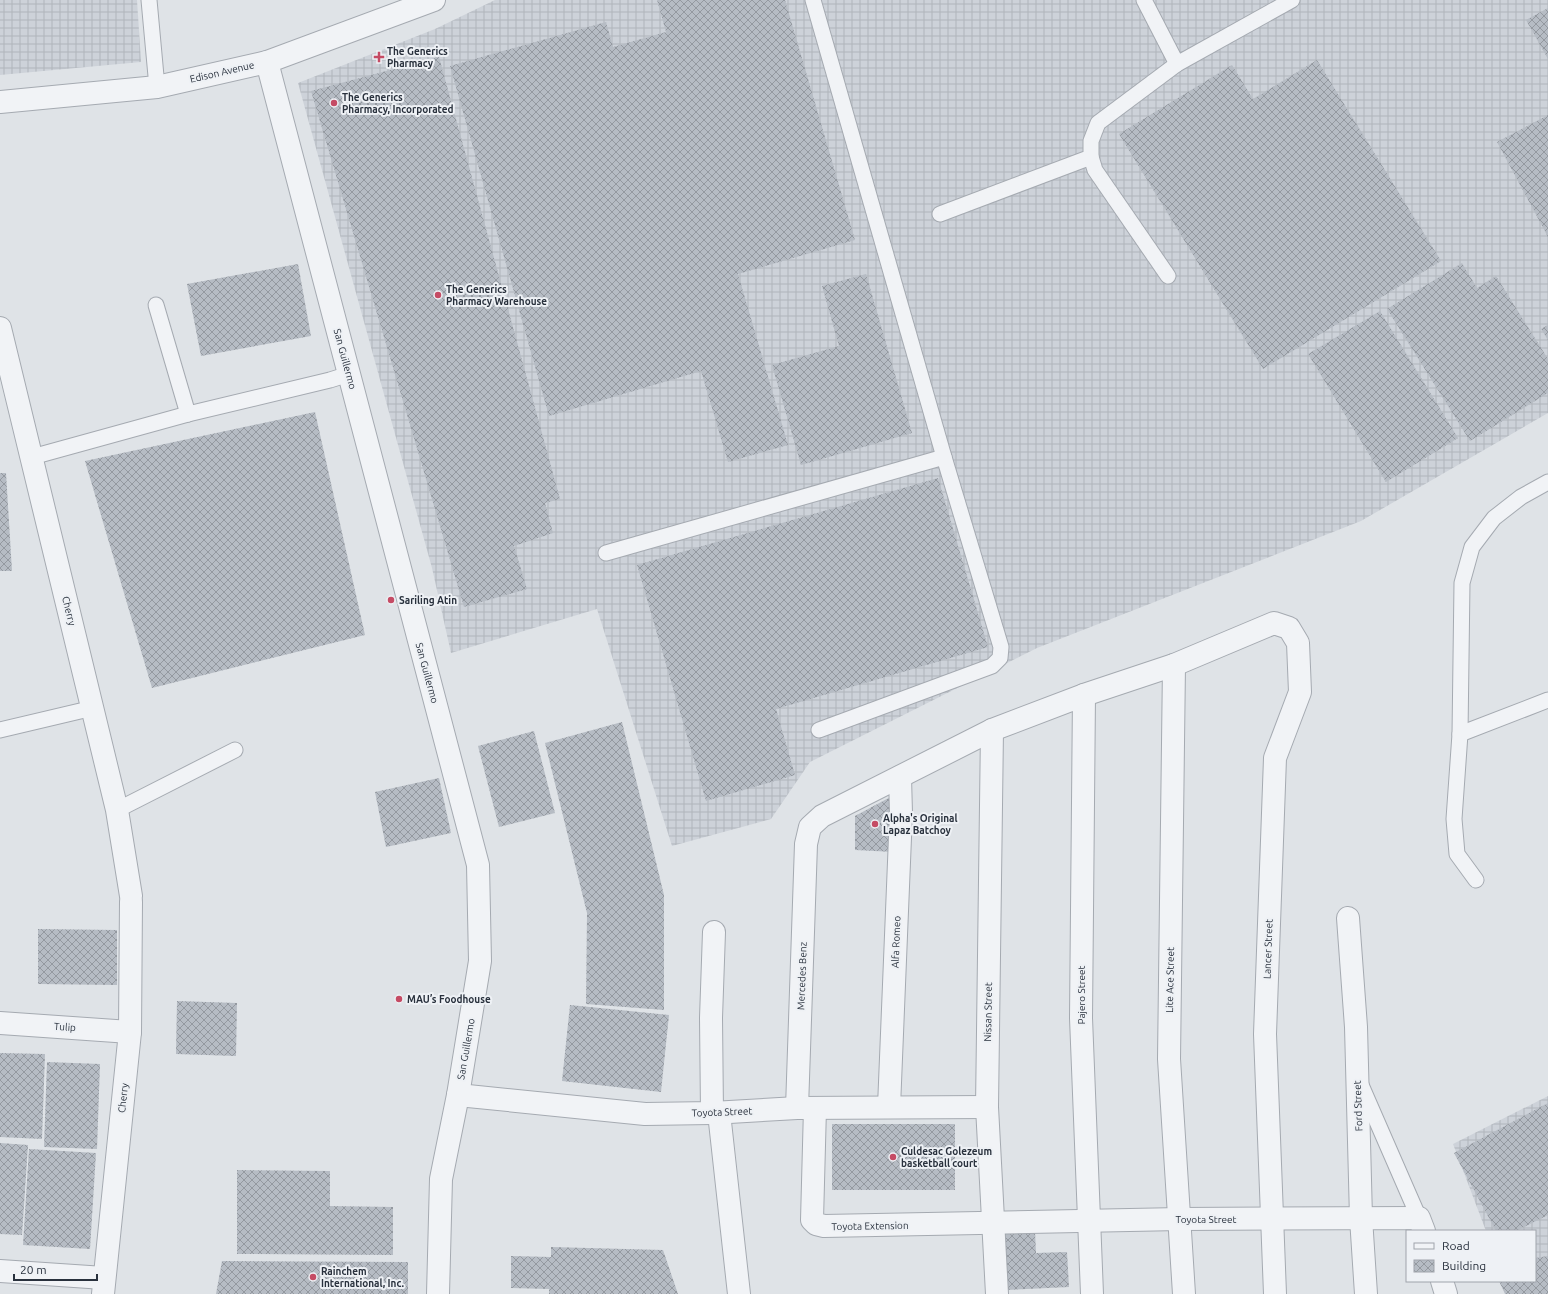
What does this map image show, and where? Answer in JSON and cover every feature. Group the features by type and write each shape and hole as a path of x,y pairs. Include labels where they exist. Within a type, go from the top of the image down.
{"street":[{"name":"Edison Avenue","path":"0,102 157,86 266,62 434,0"},
{"name":"San Guillermo","path":"266,62 478,865 480,961 458,1095 441,1179 438,1294"},
{"name":"Cherry","path":"0,328 117,810 131,899 130,1032 104,1286"},
{"name":"Mercedes Benz","path":"806,1108 806,844 810,827 822,816 992,730 1084,695 1174,666 1274,623"},
{"name":"Lancer Street","path":"1274,623 1289,628 1298,643 1300,692 1275,758 1265,1034 1276,1294"},
{"name":"Lite Ace Street","path":"1174,666 1169,1059 1184,1294"},
{"name":"Pajero Street","path":"1084,695 1081,1018 1092,1294"},
{"name":"Nissan Street","path":"992,730 987,1107 997,1294"},
{"name":"Alfa Romeo","path":"889,1107 901,812 900,777"},
{"name":"Ford Street","path":"1348,918 1356,1027 1361,1218 1366,1294"},
{"path":"714,932 711,1018 715,1113 739,1294"},
{"name":"Tulip","path":"0,1023 130,1032"},
{"name":"Toyota Street","path":"458,1095 645,1114 715,1113 806,1108 987,1107"},
{"name":"Toyota Extension","path":"806,1108 812,1220 816,1224 824,1226 994,1223"},
{"name":"Toyota Street","path":"994,1223 1180,1219 1361,1218 1422,1224"},
{"path":"0,1270 104,1286"},
{"path":"1442,1282 1446,1294"}],"lane":[{"path":"150,0 157,86"},
{"path":"813,0 944,457 1001,648 1000,658 992,666 819,730"},
{"path":"1144,0 1177,64"},
{"path":"1168,276 1095,170 1091,157 1091,141 1098,123 1177,64 1292,0"},
{"path":"940,214 1091,157"},
{"path":"156,306 188,414"},
{"path":"32,457 188,414 349,374"},
{"path":"606,554 944,457"},
{"path":"1476,880 1457,854 1454,819 1460,734 1462,582 1472,548 1494,518 1521,497 1548,482"},
{"path":"1460,734 1548,700"},
{"path":"0,730 93,708"},
{"path":"117,810 235,750"},
{"path":"1357,1077 1422,1224"}],"shaded area":[{"path":"0,0 137,0 141,62 0,75"},
{"path":"495,0 1548,0 1548,413 1361,521 1037,648 810,762 771,819 672,846 597,609 451,653 432,568 298,83 435,29"},
{"path":"1548,1096 1548,1294 1536,1282 1536,1230 1486,1230 1453,1144"}],"building":[{"path":"657,0 785,0 855,240 738,274 788,445 728,462 701,371 549,416 450,66 606,22 613,47 666,32"},
{"path":"1548,8 1548,59 1526,20"},
{"name":"The Generics Pharmacy Warehouse","path":"439,57 560,499 545,503 553,533 514,546 527,589 464,607 311,91"},
{"path":"1317,60 1441,261 1263,369 1119,134 1232,65 1253,99"},
{"path":"1548,115 1548,237 1497,142"},
{"path":"1462,263 1477,288 1496,276 1548,359 1548,393 1470,441 1387,309"},
{"path":"298,264 311,336 201,356 187,284"},
{"path":"866,274 912,433 801,465 772,365 839,346 822,286"},
{"path":"1380,311 1458,438 1386,482 1308,354"},
{"path":"1548,325 1548,340 1541,329"},
{"path":"315,412 365,635 152,688 85,461"},
{"path":"0,473 6,473 12,571 0,571"},
{"path":"938,478 988,647 776,709 795,775 706,801 637,565"},
{"path":"622,722 664,895 664,1010 586,1004 587,913 545,743"},
{"path":"534,731 555,813 499,827 478,746"},
{"path":"439,778 451,833 386,847 375,792"},
{"name":"Alpha's Original Lapaz Batchoy","path":"896,794 894,852 855,850 855,816"},
{"path":"38,929 117,930 117,985 38,984"},
{"path":"177,1001 237,1003 236,1056 176,1054"},
{"path":"570,1005 669,1015 661,1092 562,1081"},
{"path":"0,1053 45,1054 42,1139 0,1137"},
{"path":"47,1062 100,1064 97,1149 44,1147"},
{"path":"1548,1103 1548,1215 1518,1230 1495,1230 1454,1153"},
{"name":"Culdesac Golezeum basketball court","path":"832,1124 955,1124 955,1190 832,1190"},
{"path":"0,1143 28,1145 22,1235 0,1234"},
{"path":"29,1149 96,1153 90,1249 23,1245"},
{"path":"237,1170 330,1171 330,1206 393,1207 393,1255 237,1254"},
{"path":"1035,1231 1036,1253 1067,1252 1069,1287 1006,1290 1003,1232"},
{"path":"551,1247 663,1250 678,1294 549,1294 549,1289 511,1288 511,1256 551,1257"},
{"path":"1548,1256 1548,1294 1505,1294 1499,1282 1536,1282 1536,1258"},
{"name":"Rainchem International, Inc.","path":"222,1261 408,1262 408,1294 216,1294"}],"place":[{"name":"The Generics Pharmacy","path":"379,57"},
{"name":"The Generics Pharmacy, Incorporated","path":"334,103"},
{"name":"The Generics Pharmacy Warehouse","path":"438,295"},
{"name":"Sariling Atin","path":"391,600"},
{"name":"Alpha's Original Lapaz Batchoy","path":"875,824"},
{"name":"MAU’s Foodhouse","path":"399,999"},
{"name":"Culdesac Golezeum basketball court","path":"893,1157"},
{"name":"Rainchem International, Inc.","path":"313,1277"}]}
